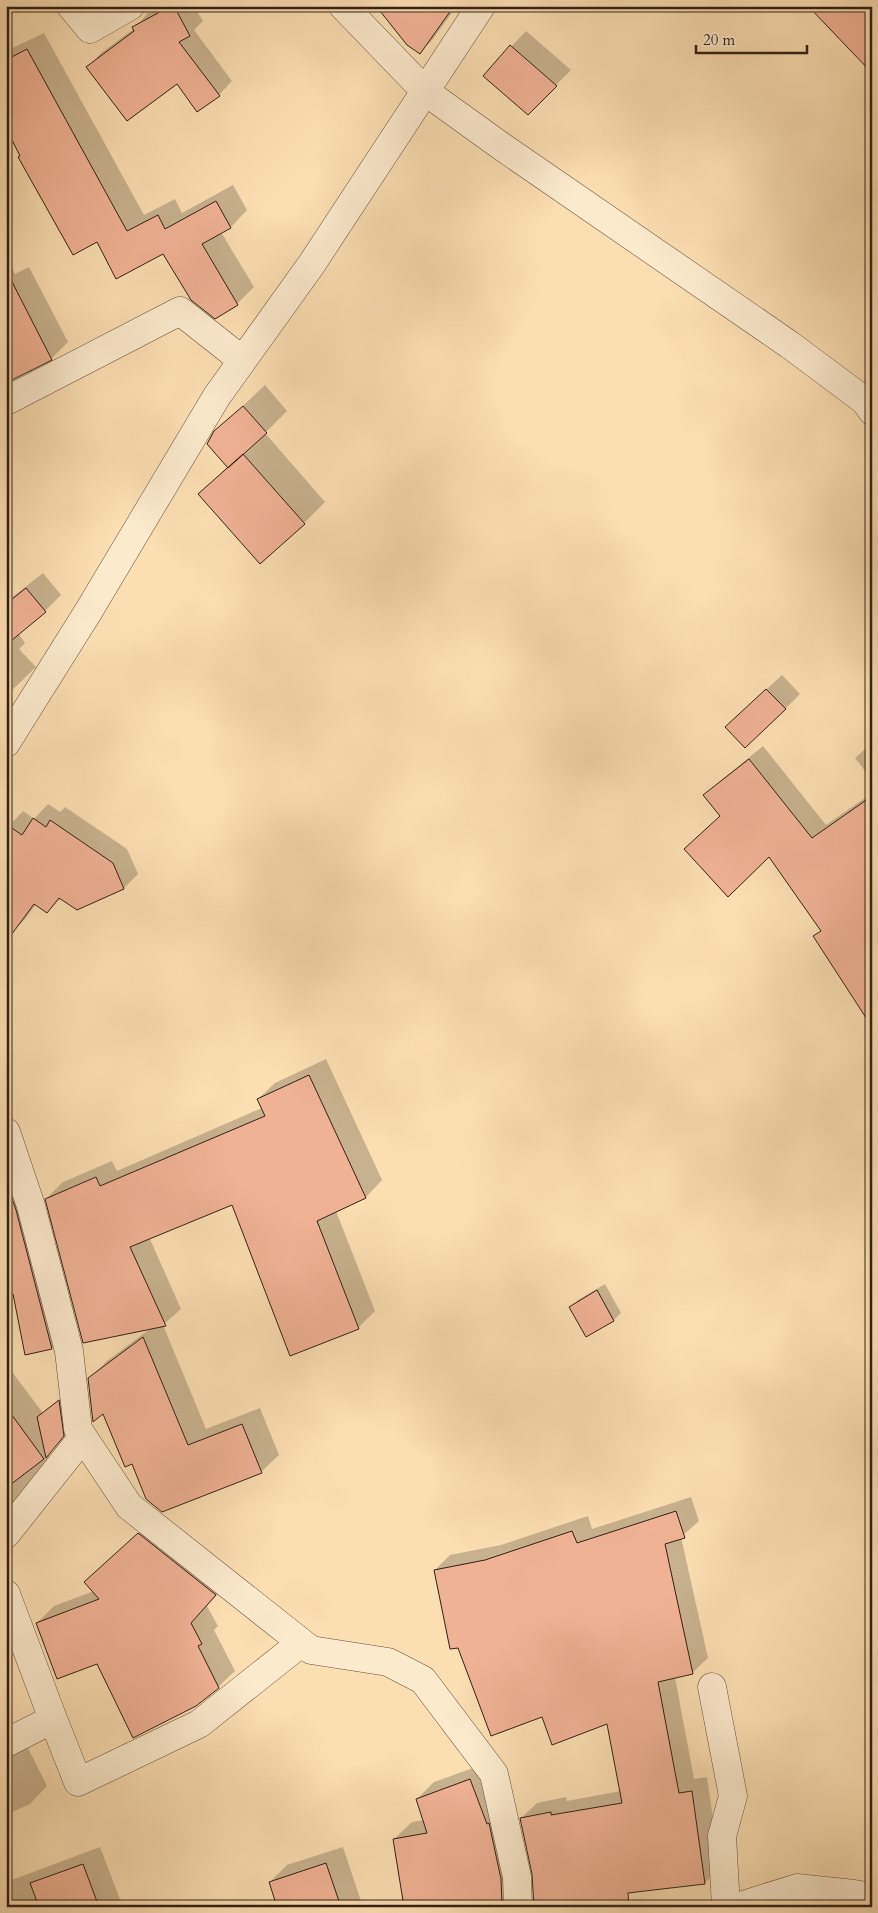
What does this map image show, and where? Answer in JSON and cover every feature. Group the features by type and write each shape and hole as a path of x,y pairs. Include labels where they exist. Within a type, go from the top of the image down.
{"street":[{"path":"71,6 90,30 130,6"},
{"path":"342,6 426,92 501,146 790,345 865,401 872,411"},
{"path":"6,743 88,612 217,396 311,265 481,6"},
{"path":"6,401 180,311 242,360"},
{"path":"6,1132 31,1206 69,1351 78,1429 83,1437 129,1506 301,1643 311,1650 388,1662 423,1680 494,1774 517,1877 518,1907"},
{"path":"6,1534 83,1437"},
{"path":"6,1594 78,1782 199,1724 301,1643"},
{"path":"712,1687 733,1796 722,1836 726,1907"},
{"path":"6,1744 53,1719"},
{"path":"737,1907 797,1888 872,1897"}],"building":[{"path":"174,6 190,36 179,42 220,96 197,112 177,84 127,121 86,67 134,31 132,27"},
{"path":"376,6 454,6 420,54 407,45"},
{"path":"808,6 872,6 872,73"},
{"path":"510,45 557,86 528,115 483,76"},
{"path":"27,49 127,231 158,215 165,229 216,201 231,228 202,244 238,305 215,319 191,300 163,254 116,279 97,242 73,255 18,157 20,156 6,128 6,60"},
{"path":"6,270 52,360 6,383"},
{"path":"243,406 267,433 228,468 207,444 214,431"},
{"path":"243,454 305,524 260,564 198,494"},
{"path":"26,588 46,612 6,645 6,604"},
{"path":"766,689 786,709 745,748 725,727"},
{"path":"749,759 812,838 872,796 872,1027 813,936 821,931 769,857 728,897 684,849 720,816 703,795"},
{"path":"33,818 46,827 50,820 113,863 124,889 77,910 59,898 47,913 34,904 6,942 6,824 22,835"},
{"path":"309,1075 366,1198 317,1221 359,1329 290,1356 232,1205 130,1247 166,1326 83,1343 45,1199 96,1177 100,1186 265,1116 257,1099"},
{"path":"6,1182 16,1210 52,1349 25,1355 13,1294 6,1298"},
{"path":"597,1290 614,1321 586,1337 569,1307"},
{"path":"143,1337 188,1445 242,1424 262,1473 162,1512 146,1499 132,1464 125,1467 103,1414 93,1422 88,1378"},
{"path":"59,1400 64,1436 46,1458 37,1417"},
{"path":"6,1407 44,1459 6,1488"},
{"path":"676,1511 685,1538 665,1544 693,1674 658,1682 679,1793 692,1791 705,1884 628,1893 629,1907 534,1907 532,1874 520,1818 551,1812 551,1815 622,1803 607,1724 552,1745 542,1717 491,1736 458,1648 450,1649 434,1570 485,1560 572,1531 577,1543"},
{"path":"138,1533 216,1595 191,1623 202,1644 198,1646 219,1688 196,1706 133,1738 97,1664 57,1679 36,1623 99,1599 84,1582"},
{"path":"470,1779 487,1824 489,1823 501,1879 502,1907 404,1907 393,1839 427,1833 416,1799"},
{"path":"326,1863 341,1907 277,1907 269,1882"},
{"path":"83,1864 99,1907 39,1907 30,1883"}]}
